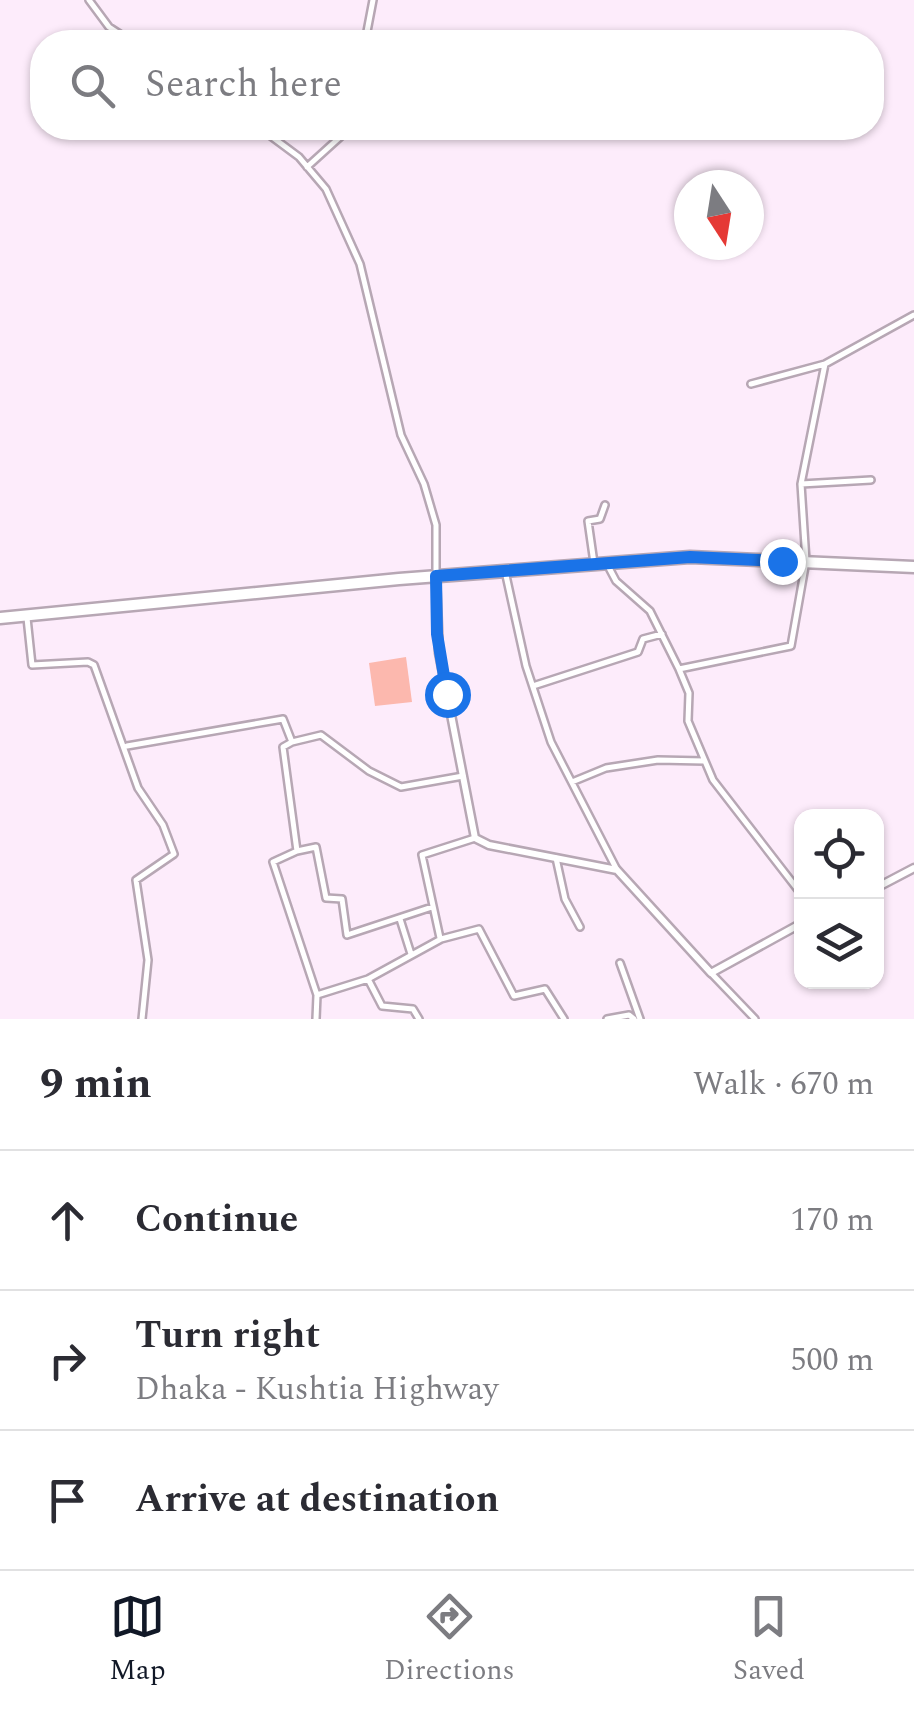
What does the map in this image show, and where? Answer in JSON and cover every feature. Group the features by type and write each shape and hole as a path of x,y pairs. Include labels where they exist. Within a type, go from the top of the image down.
{"main road":[{"path":"0,618 436,576 690,557 914,567"}],"street":[{"path":"89,0 114,30"},
{"path":"367,30 373,0"},
{"path":"275,140 307,166 326,189 360,264 401,434 424,484 436,525 439,653 476,838"},
{"path":"307,166 336,140"},
{"path":"751,384 826,364 914,315"},
{"path":"678,670 792,646 806,561 801,484 819,413 826,364"},
{"path":"801,484 871,480"},
{"path":"594,563 588,521 600,519 605,506"},
{"path":"606,562 616,580 650,611 662,634 689,693 688,720 704,761 794,883"},
{"path":"505,570 551,742 617,870 755,1019"},
{"path":"27,616 32,665 92,662 144,802 163,826 175,856 136,880 148,960 142,1019"},
{"path":"533,686 638,652 642,639 662,634"},
{"path":"126,746 283,718 292,742"},
{"path":"296,850 283,747 292,742 321,735 369,771 401,786 466,775"},
{"path":"572,782 606,768 658,760 704,761"},
{"path":"440,939 422,855 476,838 489,846 617,870"},
{"path":"316,1019 317,995 273,862 296,850 316,848 325,896 342,898 347,935 432,906"},
{"path":"556,858 565,899 580,927"},
{"path":"884,884 914,868"},
{"path":"400,919 412,954"},
{"path":"711,973 794,927"},
{"path":"317,995 368,979 440,939 480,929 514,996 545,989 564,1019"},
{"path":"620,963 637,1019"},
{"path":"368,979 382,1006 412,1008 420,1019"},
{"path":"608,1019 629,1015 637,1019"}],"shaded area":[{"path":"406,657 412,702 375,706 369,663"}],"route":[{"path":"447,694 437,634 436,576 690,557 782,561"}]}
